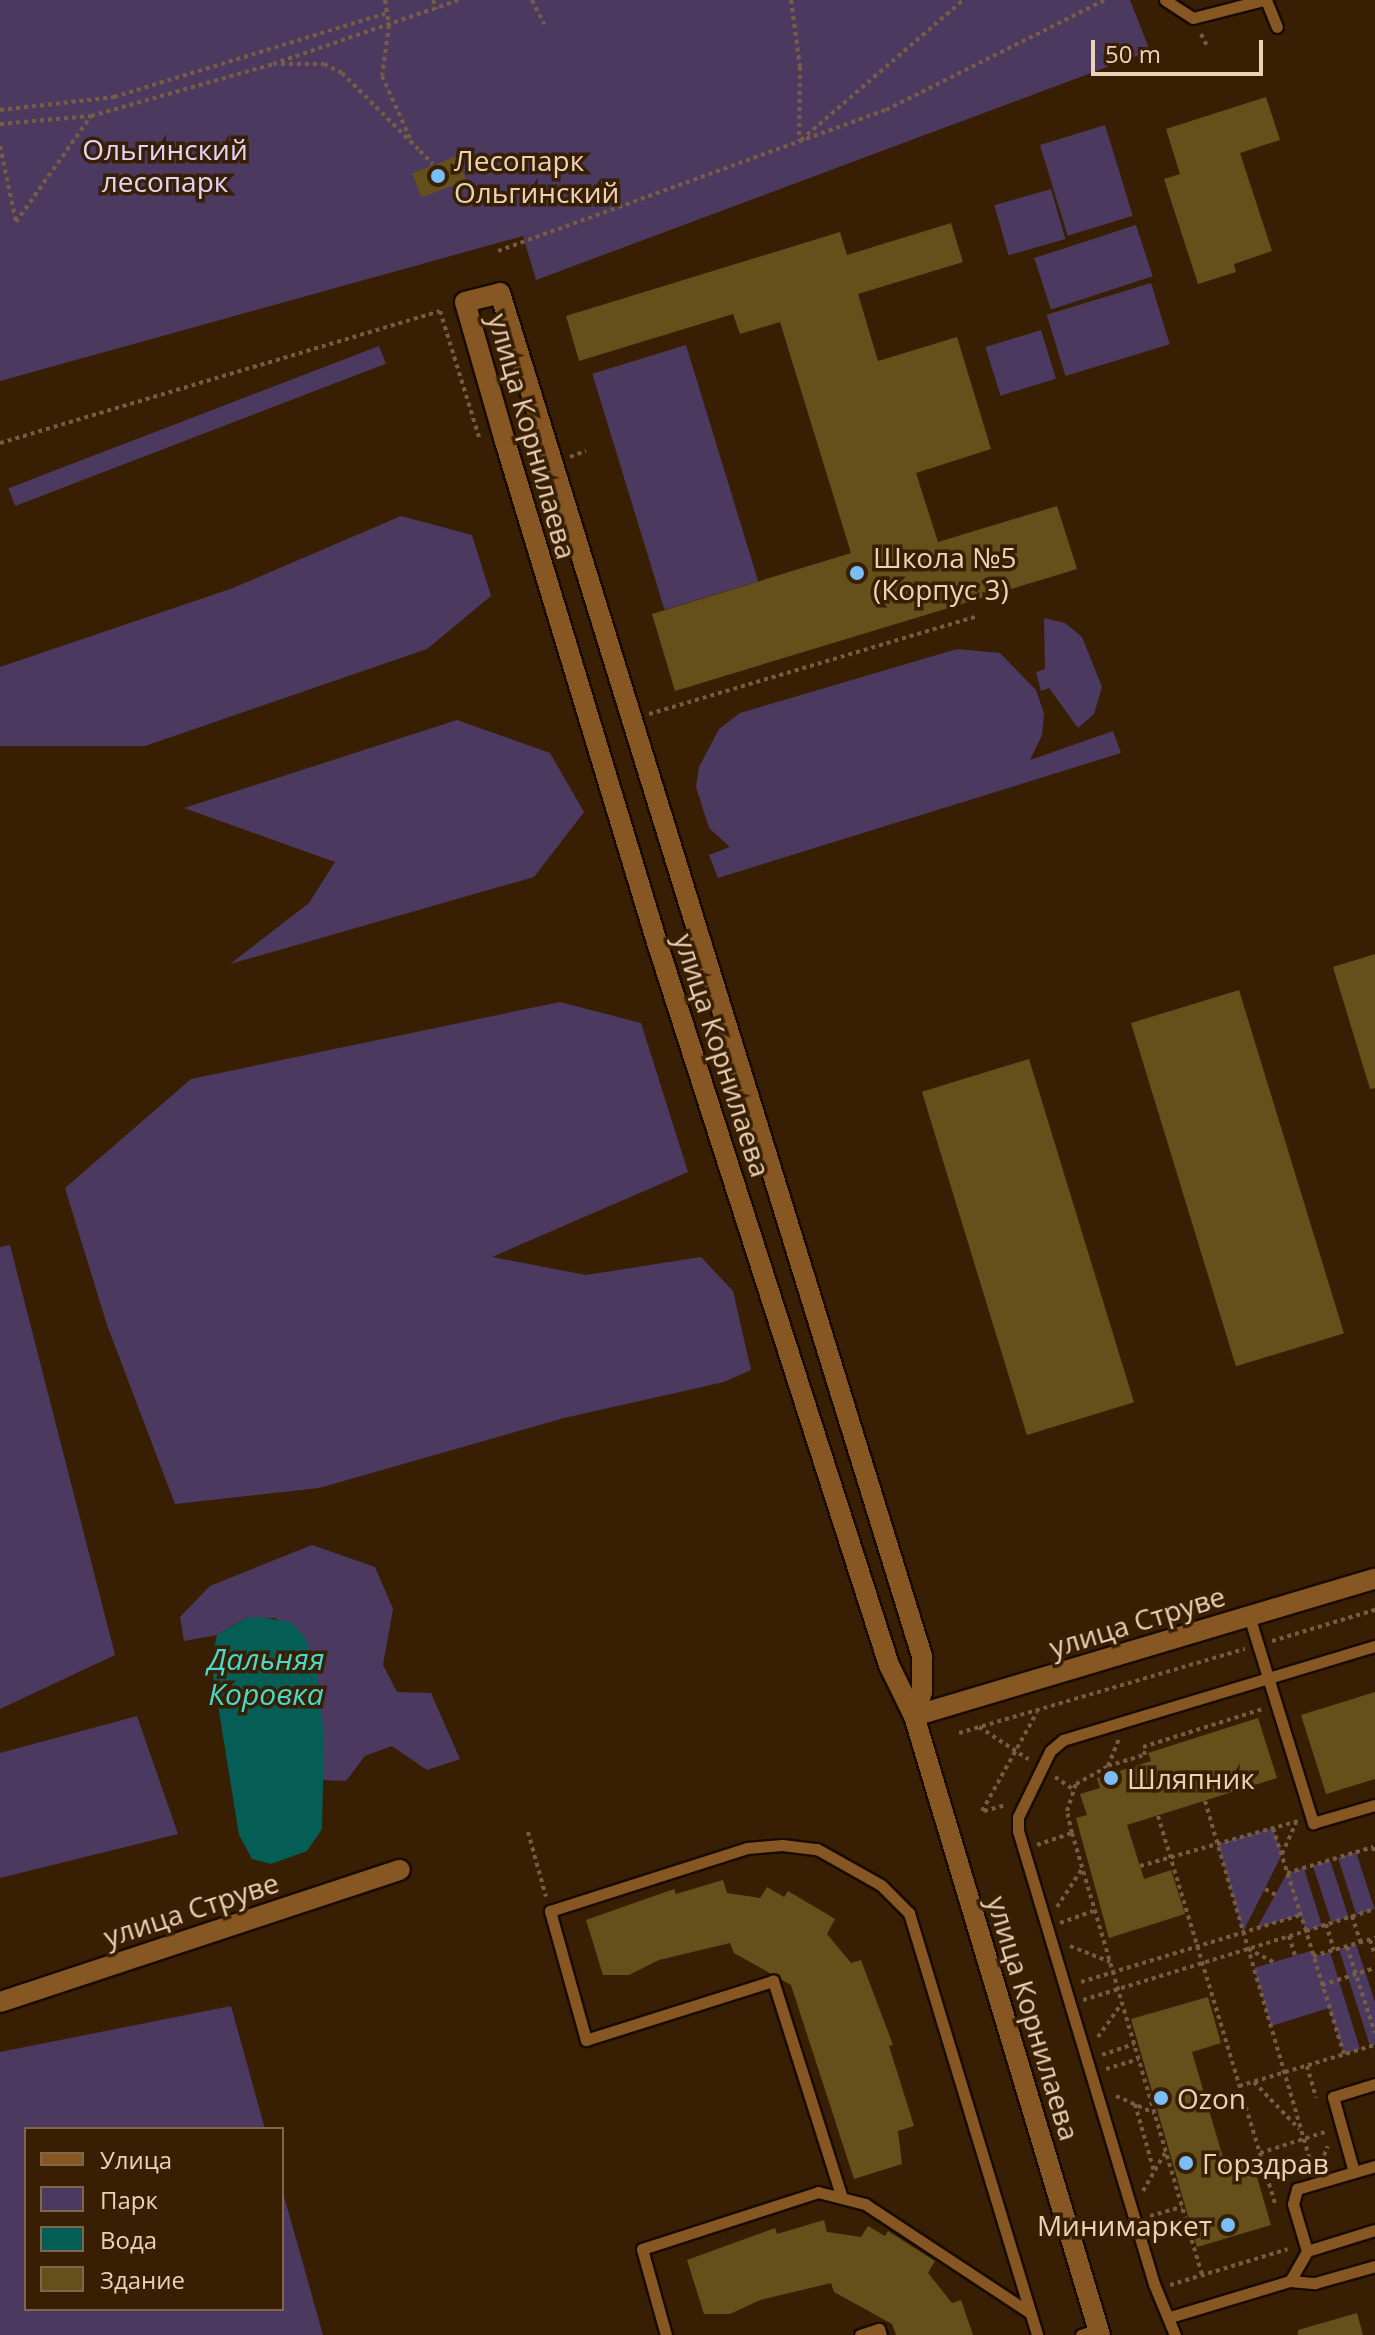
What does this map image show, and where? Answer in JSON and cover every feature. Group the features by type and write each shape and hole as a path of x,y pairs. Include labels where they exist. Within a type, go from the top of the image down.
{"street":[{"name":"улица Корнилаева","path":"914,1716 922,1692 922,1656 500,293 465,302 655,936 889,1665 914,1716 1093,2333"},
{"name":"улица Струве","path":"914,1716 1375,1579"},
{"name":"улица Струве","path":"0,2002 400,1870"}],"lane":[{"path":"1165,0 1193,18 1264,0 1277,27"},
{"path":"1249,1616 1313,1823 1375,1805"},
{"path":"1175,2335 1156,2289 1133,2215 1023,1849 1018,1817 1055,1744 1375,1646"},
{"path":"841,2195 773,1981 586,2040 550,1911 747,1848 782,1845 817,1849 881,1885 909,1913 1037,2335"},
{"path":"1354,2172 1333,2097 1375,2084"},
{"path":"1307,2251 1292,2196 1297,2189 1375,2166"},
{"path":"666,2335 642,2249 818,2192 841,2195 865,2204 942,2251 1030,2313"},
{"path":"1293,2276 1307,2251 1375,2230"},
{"path":"1170,2317 1293,2276 1315,2283 1375,2266"},
{"path":"860,2335 879,2329 881,2335"}],"path":[{"path":"385,0 389,25 382,76 420,151"},
{"path":"433,0 437,9"},
{"path":"0,124 91,116 273,64 459,0"},
{"path":"532,0 544,24"},
{"path":"791,0 800,67 799,142"},
{"path":"799,142 963,0"},
{"path":"498,251 886,110 1105,0"},
{"path":"0,110 114,97 387,13"},
{"path":"273,64 324,64 342,73 433,164"},
{"path":"0,146 16,222 91,116"},
{"path":"0,443 440,311 479,437"},
{"path":"565,459 586,451"},
{"path":"643,716 977,616"},
{"path":"959,1733 1375,1610"},
{"path":"1202,2275 1067,1811 1076,1784 1108,1766 1145,1755 1143,1747 1276,1705"},
{"path":"982,1811 1037,1710"},
{"path":"1108,1766 1126,1721"},
{"path":"1205,1801 1313,2172 1326,2154 1322,2119"},
{"path":"1158,1816 1277,2211"},
{"path":"1140,1866 1311,1817"},
{"path":"1282,1854 1297,1821"},
{"path":"1273,1828 1344,2054"},
{"path":"528,1832 550,1911"},
{"path":"1023,1849 1072,1833"},
{"path":"1287,1873 1373,1847 1375,1855"},
{"path":"1047,1930 1082,1869"},
{"path":"1265,1889 1276,1895"},
{"path":"1070,2005 1375,1909"},
{"path":"1047,1930 1094,1910"},
{"path":"1065,1987 1300,1915"},
{"path":"1352,1916 1361,1943"},
{"path":"1326,1924 1334,1950"},
{"path":"1047,1930 1110,1962"},
{"path":"1289,1936 1295,1956"},
{"path":"1313,1956 1372,1939 1375,1955"},
{"path":"1347,1947 1375,2033"},
{"path":"1248,1949 1274,1962"},
{"path":"1322,1985 1375,1968"},
{"path":"1086,2058 1122,2003"},
{"path":"1086,2058 1134,2044"},
{"path":"1239,2086 1375,2045"},
{"path":"1091,2074 1138,2059"},
{"path":"1307,2066 1318,2106"},
{"path":"1254,2082 1302,2132"},
{"path":"1095,2087 1154,2113"},
{"path":"1135,2104 1154,2171"},
{"path":"1260,2153 1325,2132"},
{"path":"1133,2215 1166,2151"},
{"path":"1270,2186 1284,2182"},
{"path":"1133,2215 1182,2207"},
{"path":"1139,2234 1185,2219"},
{"path":"1285,2236 1293,2276"},
{"path":"1156,2289 1288,2249"}],"green space":[{"name":"Ольгинский лесопарк","path":"0,0 1130,0 1150,51 536,280 523,236 0,381"},
{"path":"1105,125 1133,216 1068,236 1040,145"},
{"path":"1051,189 1065,239 1009,255 994,205"},
{"path":"1136,225 1153,276 1051,309 1034,258"},
{"path":"1151,283 1170,344 1065,376 1047,315"},
{"path":"1041,330 1056,379 1000,396 986,347"},
{"path":"686,345 758,581 664,610 592,374"},
{"path":"379,346 386,364 15,506 8,488"},
{"path":"401,516 472,535 491,596 427,649 145,746 0,746 0,667 233,588"},
{"path":"1044,618 1065,623 1082,637 1102,687 1094,714 1078,728 1049,688 1041,691 1036,672 1045,669"},
{"path":"957,649 1000,653 1036,690 1044,713 1042,735 1030,760 1113,731 1121,753 718,878 709,855 730,847 709,828 696,787 699,767 719,729 740,713"},
{"path":"457,720 550,753 584,812 534,877 230,964 309,903 335,862 184,808"},
{"path":"560,1002 641,1023 688,1172 492,1257 586,1275 701,1257 733,1291 751,1370 724,1382 564,1418 319,1488 175,1504 107,1325 65,1188 191,1079"},
{"path":"10,1245 115,1655 0,1709 0,1247"},
{"path":"312,1545 375,1567 393,1609 383,1665 397,1692 431,1693 460,1759 427,1770 392,1746 365,1756 346,1781 321,1780 324,1737 276,1618 246,1618 217,1635 184,1641 180,1617 210,1586"},
{"path":"137,1716 178,1834 0,1878 0,1753"},
{"path":"1273,1828 1282,1854 1243,1932 1218,1844"},
{"path":"1356,1852 1375,1909 1356,1915 1338,1858"},
{"path":"1330,1860 1349,1917 1331,1923 1313,1866"},
{"path":"1304,1868 1322,1926 1306,1931 1300,1915 1257,1928 1287,1873"},
{"path":"1356,1944 1375,2002 1375,2045 1370,2046 1339,1949"},
{"path":"1311,1951 1314,1956 1330,1952 1360,2049 1344,2054 1329,2008 1271,2026 1254,1968"},
{"path":"231,2006 264,2127 24,2127 24,2311 284,2311 284,2196 323,2335 0,2335 0,2052"}],"water":[{"name":"Дальняя Коровка","path":"246,1618 291,1622 306,1639 317,1670 324,1737 322,1829 307,1851 271,1864 252,1859 239,1835 211,1662 217,1635"}],"building":[{"path":"1266,97 1280,140 1240,153 1272,251 1234,264 1236,272 1198,284 1164,179 1180,174 1166,129"},
{"name":"Лесопарк Ольгинский","path":"457,156 466,180 422,197 412,173"},
{"path":"951,223 963,262 858,294 878,361 957,337 991,449 916,473 938,542 1057,506 1077,569 675,691 652,614 851,553 780,322 740,334 733,314 579,361 566,316 840,232 847,255"},
{"path":"1375,954 1375,1088 1370,1089 1333,967"},
{"path":"1239,990 1344,1333 1236,1366 1131,1023"},
{"path":"1029,1059 1134,1402 1027,1435 922,1092"},
{"path":"1375,1692 1375,1779 1326,1794 1301,1715"},
{"path":"1258,1718 1277,1778 1127,1825 1144,1879 1171,1870 1185,1914 1109,1938 1076,1818 1087,1815 1080,1794 1100,1788 1097,1778 1151,1761 1148,1753"},
{"path":"723,1880 727,1893 760,1898 767,1887 784,1897 788,1891 835,1919 827,1934 851,1963 861,1960 893,2045 889,2046 914,2126 898,2131 902,2164 854,2179 791,1985 734,1953 730,1943 659,1960 629,1975 603,1975 586,1920 674,1889 676,1894"},
{"path":"1208,1997 1221,2043 1192,2052 1226,2168 1252,2160 1271,2225 1197,2247 1131,2019"},
{"path":"824,2220 827,2232 861,2237 868,2226 885,2236 888,2231 935,2261 928,2273 952,2303 961,2300 973,2335 896,2335 892,2324 834,2292 831,2283 760,2300 730,2314 704,2314 687,2260 775,2228 777,2234"},
{"path":"1357,2313 1363,2335 1298,2335 1298,2330"}],"place":[{"name":"Лесопарк Ольгинский","path":"438,176"},
{"name":"Школа №5 (Корпус 3)","path":"857,573"},
{"name":"Шляпник","path":"1111,1778"},
{"name":"Ozon","path":"1161,2098"},
{"name":"Горздрав","path":"1186,2163"},
{"name":"Минимаркет","path":"1228,2225"}]}
